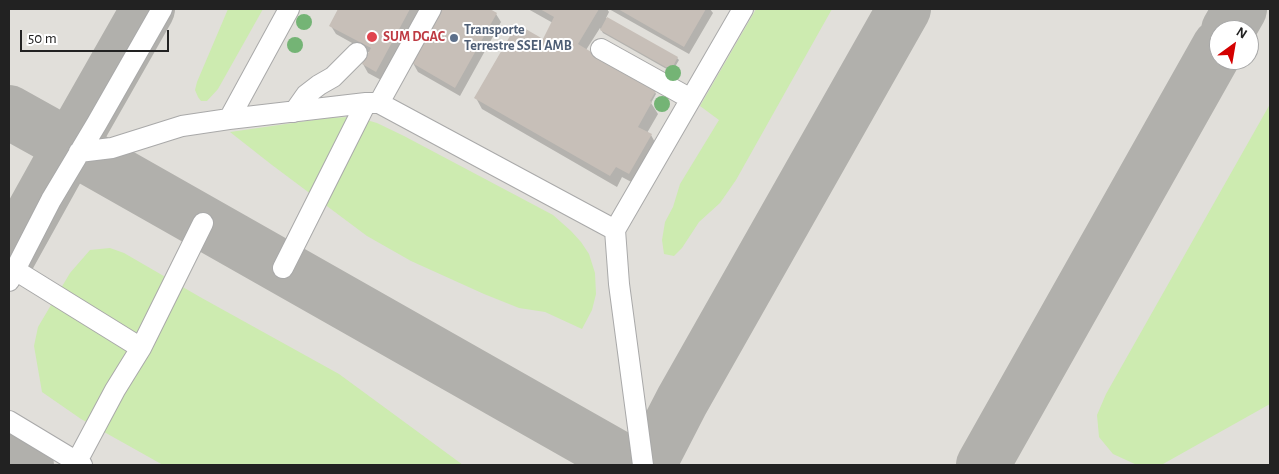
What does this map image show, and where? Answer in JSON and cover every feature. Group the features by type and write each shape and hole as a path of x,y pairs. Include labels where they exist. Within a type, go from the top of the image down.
{"lane":[{"path":"141,348 12,275 51,200 162,9"},
{"path":"229,119 289,9"},
{"path":"284,268 373,103 431,9"},
{"path":"644,465 619,284 615,230 743,9"},
{"path":"601,49 691,99"},
{"path":"294,112 306,95 333,77 357,53"},
{"path":"79,152 112,148 182,126 373,103 615,230"},
{"path":"9,421 78,464 115,390 141,348 203,223"}],"shaded area":[{"path":"9,9 1270,9 1270,465 9,465"}],"green space":[{"path":"228,9 263,9 218,89 207,101 201,101 195,90 197,82"},
{"path":"756,9 832,9 736,180 720,203 699,222 682,248 674,256 664,254 662,240 665,222 673,207 680,184 719,120 700,106"},
{"path":"1270,104 1270,404 1163,464 1137,465 1113,454 1099,437 1097,415 1106,394"},
{"path":"349,117 377,123 404,136 553,215 571,231 589,254 595,273 596,294 592,310 582,329 545,312 519,308 411,261 367,236 230,132 328,118"},
{"path":"110,248 124,253 339,374 463,465 163,465 81,419 42,392 34,346 38,327 70,273 90,250"}],"building":[{"name":"SUM DGAC","path":"338,9 410,9 376,72 362,64 371,48 329,26"},
{"name":"Transporte Terrestre SSEI AMB","path":"442,9 490,9 497,13 455,88 412,63"},
{"path":"540,9 599,9 578,44 656,91 638,127 652,134 629,174 616,167 610,176 474,98 517,24 543,39 554,17"},
{"path":"618,9 706,9 684,47"},
{"path":"607,17 678,57 671,70 600,30"}],"taxiway":[{"path":"9,256 148,9"},
{"path":"649,465 682,401 904,9"},
{"path":"1234,20 1240,9"},
{"path":"983,465 1209,64"},
{"path":"9,112 631,465"},
{"path":"9,455 27,465"}],"place":[{"name":"SUM DGAC","path":"372,37"},
{"name":"Transporte Terrestre SSEI AMB","path":"454,38"}]}
